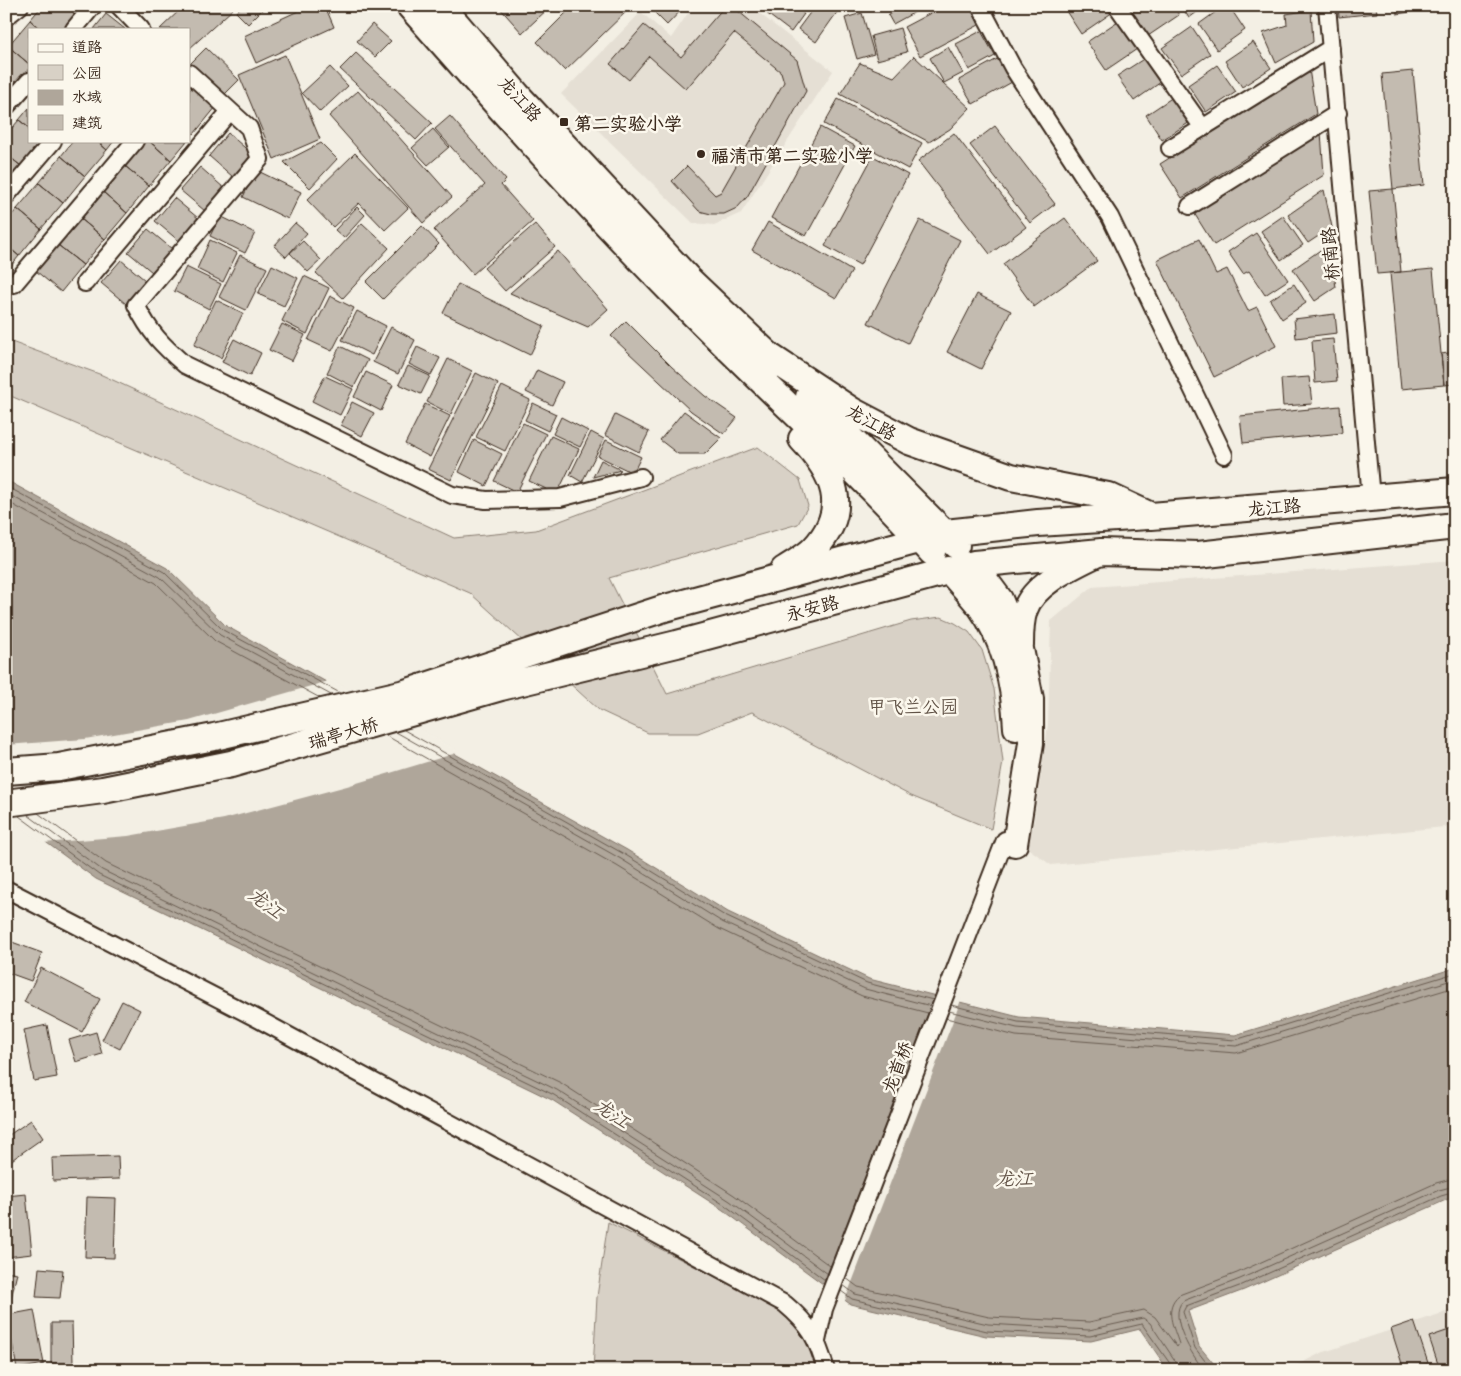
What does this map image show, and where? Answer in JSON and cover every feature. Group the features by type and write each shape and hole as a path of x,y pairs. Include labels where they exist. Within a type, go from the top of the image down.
{"main road":[{"name":"龙江路","path":"410,6 499,108 674,294 875,490 933,537"},
{"name":"龙江路","path":"441,6 517,95 690,280 768,356 852,411 909,441 1011,478 1108,496 1151,516 1455,491"},
{"path":"768,356 933,537 974,564"},
{"path":"769,581 814,549 829,529 836,509 834,486 821,460 796,432 781,400"},
{"name":"永安路","path":"665,608 933,537 1011,525 1151,516"},
{"path":"1101,552 1198,555 1455,526"},
{"path":"933,537 947,569"},
{"name":"永安路","path":"677,644 947,569 974,564 1101,552"},
{"name":"瑞亭大桥","path":"6,771 59,767 214,737 405,693 665,608"},
{"name":"瑞亭大桥","path":"6,803 103,790 231,764 501,687 677,644"}],"street":[{"path":"6,17 20,6"},
{"path":"75,28 93,6"},
{"path":"119,6 140,28"},
{"path":"980,6 1013,68 1110,217 1224,454"},
{"path":"1117,6 1203,128"},
{"name":"桥南路","path":"1327,6 1371,498"},
{"path":"1170,148 1331,48"},
{"path":"190,75 249,128 260,158 136,305 148,330 167,350 185,365 452,495 486,500 560,498 641,477"},
{"path":"6,107 28,82"},
{"path":"85,283 230,111"},
{"path":"1190,206 1338,113"},
{"path":"6,196 52,142"},
{"path":"14,284 134,142"},
{"path":"1020,649 1025,608 1038,591 1057,575 1101,552"},
{"path":"974,564 1000,599 1020,649 1031,699 1031,744 1010,842"},
{"path":"947,569 981,608 994,632 1003,654 1015,701 1017,740 1010,842"},
{"name":"龙首桥","path":"817,1341 1010,842"},
{"path":"6,889 258,1019 785,1304 805,1321 817,1341 826,1370"}],"shaded area":[{"name":"福清市第二实验小学","path":"693,6 750,6 833,71 741,213 714,225 693,223 561,94 641,12 671,38"},
{"path":"1455,560 1455,826 1051,865 1025,846 1033,827 1048,725 1051,621 1092,587"},
{"path":"1455,1309 1455,1370 1287,1370 1321,1353"}],"green space":[{"name":"甲飞兰公园","path":"6,340 102,375 454,538 536,530 758,447 800,480 808,506 798,524 609,578 667,694 911,621 941,617 969,632 982,650 994,689 1003,762 991,829 911,796 752,712 698,733 648,733 599,710 470,593 6,394"},
{"path":"608,1222 776,1308 808,1337 821,1370 593,1370 597,1297"}],"water":[{"name":"龙江","path":"6,480 167,568 226,626 627,850 728,912 869,979 1019,1017 1235,1035 1455,968 1455,1196 1244,1290 1188,1311 1199,1346 1219,1370 1168,1370 1140,1329 1091,1341 986,1336 850,1304 723,1210 552,1100 96,879 6,813"}],"pier":[{"path":"332,680 460,752 347,786 224,819 128,836 43,843 6,816 6,745 85,739 189,721"},
{"path":"938,994 961,1000 844,1303 824,1288"}],"building":[{"path":"42,6 67,6 76,14 65,28 39,28 30,20"},
{"path":"67,6 83,6 76,14"},
{"path":"184,6 230,6 233,9 190,48 190,28 161,28"},
{"path":"242,6 266,6 248,24 236,12"},
{"path":"309,6 325,6 334,27 256,63 244,36"},
{"path":"498,6 551,6 522,33"},
{"path":"573,6 632,6 565,71 537,42"},
{"path":"648,6 685,6 667,25"},
{"path":"725,6 732,6 797,60 806,91 747,197 737,208 724,214 711,214 699,211 672,181 687,166 715,195 721,192 784,82 781,72 734,33 686,89 649,56 629,80 610,64 644,25 681,57"},
{"path":"757,6 793,6 804,14 791,32"},
{"path":"815,6 837,6 840,8 816,42 798,29"},
{"path":"904,6 911,6 915,12 893,24 888,15"},
{"path":"944,6 970,6 979,25 920,56 904,27"},
{"path":"1067,6 1109,6 1113,12 1081,34 1064,8"},
{"path":"1141,6 1173,6 1179,15 1148,36 1132,12"},
{"path":"1181,6 1205,6 1189,18"},
{"path":"1224,6 1229,6 1245,30 1217,50 1199,24"},
{"path":"1338,6 1376,6 1377,13 1339,17"},
{"path":"1396,6 1436,6 1436,8 1397,14"},
{"path":"1311,10 1313,42 1276,63 1263,33 1287,25 1286,14"},
{"path":"862,13 874,54 857,59 845,18"},
{"path":"106,14 124,28 95,28"},
{"path":"1121,19 1140,47 1106,70 1087,42"},
{"path":"30,20 39,28 28,28 28,63 8,46"},
{"path":"372,24 391,41 375,57 357,41"},
{"path":"1192,27 1210,54 1181,74 1162,48"},
{"path":"900,28 907,52 877,60 871,36"},
{"path":"981,31 995,56 969,70 956,44"},
{"path":"1253,42 1271,68 1242,87 1225,61"},
{"path":"8,46 28,63 28,71 9,93 6,90"},
{"path":"948,47 963,73 944,83 930,58"},
{"path":"206,48 239,80 223,96 190,64"},
{"path":"356,53 432,123 416,140 340,69"},
{"path":"285,55 320,139 274,159 239,75"},
{"path":"914,56 970,108 950,129 929,142 840,94 860,63 894,77"},
{"path":"999,58 1012,82 973,104 959,80"},
{"path":"1145,58 1161,82 1134,101 1117,76"},
{"path":"1217,65 1236,92 1206,112 1188,85"},
{"path":"330,67 348,86 320,112 302,93"},
{"path":"1309,69 1316,114 1182,198 1160,164"},
{"path":"1413,71 1424,185 1393,189 1382,74"},
{"path":"192,87 216,107 194,134 190,131 190,90"},
{"path":"358,91 452,197 423,223 329,116"},
{"path":"1173,97 1190,122 1162,140 1146,115"},
{"path":"838,99 922,143 908,169 824,124"},
{"path":"28,109 28,127 19,120"},
{"path":"450,116 506,180 501,185 533,221 473,274 434,230 485,185 435,129"},
{"path":"19,120 28,127 28,142 41,142 21,166 6,154 6,135"},
{"path":"995,126 1055,204 1030,223 970,145"},
{"path":"820,127 855,146 806,236 771,218"},
{"path":"433,129 449,147 428,165 412,148"},
{"path":"1321,132 1324,175 1214,245 1194,213"},
{"path":"228,133 252,154 233,177 209,156"},
{"path":"954,133 1026,227 990,254 918,161"},
{"path":"72,142 98,142 107,150 85,176 61,156"},
{"path":"98,142 113,142 107,150"},
{"path":"145,142 150,142 171,160 149,186 125,166"},
{"path":"150,142 186,142 171,160"},
{"path":"321,143 337,159 310,188 284,162"},
{"path":"355,153 408,208 385,230 359,203 333,227 307,200"},
{"path":"6,154 21,166 6,185"},
{"path":"61,156 85,176 63,203 39,183"},
{"path":"873,156 908,175 860,265 825,246"},
{"path":"125,166 149,186 127,213 103,192"},
{"path":"200,167 224,188 205,211 180,190"},
{"path":"256,170 301,192 288,219 243,197"},
{"path":"39,183 63,203 41,229 17,209"},
{"path":"1393,189 1401,272 1377,274 1369,191"},
{"path":"1324,190 1332,227 1308,243 1288,215"},
{"path":"103,192 127,213 105,239 81,219"},
{"path":"174,198 198,218 179,241 155,221"},
{"path":"357,207 365,215 344,238 335,230"},
{"path":"17,209 41,229 19,256 6,245 6,222"},
{"path":"220,216 255,233 245,253 210,236"},
{"path":"1283,216 1303,245 1281,260 1261,231"},
{"path":"1065,218 1097,261 1034,307 1003,264"},
{"path":"81,219 105,239 83,265 58,245"},
{"path":"920,220 960,240 908,343 868,323"},
{"path":"768,222 852,271 836,298 752,250"},
{"path":"295,223 307,233 286,257 274,246"},
{"path":"362,223 389,248 343,298 316,273"},
{"path":"535,224 555,247 505,291 484,268"},
{"path":"422,226 439,244 383,299 366,282"},
{"path":"148,229 172,249 152,272 128,252"},
{"path":"1256,233 1288,280 1265,295 1249,271 1243,274 1228,252"},
{"path":"1199,239 1216,274 1227,269 1248,311 1257,307 1276,346 1214,377 1157,260"},
{"path":"210,240 237,253 223,282 197,269"},
{"path":"303,241 321,260 308,272 290,253"},
{"path":"1329,244 1336,287 1315,301 1293,269"},
{"path":"6,245 19,256 6,272"},
{"path":"58,245 83,265 61,292 36,271"},
{"path":"558,251 608,309 588,327 510,293"},
{"path":"240,255 267,268 246,310 219,297"},
{"path":"121,260 145,280 126,304 101,283"},
{"path":"272,265 298,278 284,306 258,294"},
{"path":"186,267 221,284 209,309 174,291"},
{"path":"1433,269 1444,385 1401,389 1390,273"},
{"path":"304,276 329,288 307,334 282,321"},
{"path":"458,284 544,326 530,355 443,313"},
{"path":"1294,284 1306,303 1282,319 1270,300"},
{"path":"977,294 1011,311 981,369 947,352"},
{"path":"330,296 354,308 332,351 308,340"},
{"path":"216,300 243,313 221,358 194,345"},
{"path":"357,311 386,326 372,355 342,340"},
{"path":"1335,314 1337,333 1296,338 1294,319"},
{"path":"626,321 672,367 705,396 737,418 724,434 691,411 611,336"},
{"path":"282,324 305,335 292,361 269,350"},
{"path":"391,327 415,340 398,374 373,362"},
{"path":"234,339 261,353 250,376 222,362"},
{"path":"1333,339 1337,381 1315,383 1312,341"},
{"path":"340,346 368,360 354,387 327,373"},
{"path":"417,347 440,358 431,375 409,364"},
{"path":"1455,352 1455,384 1444,385 1441,354"},
{"path":"448,359 472,371 451,414 427,402"},
{"path":"408,366 430,376 421,394 399,384"},
{"path":"537,370 563,382 552,405 526,392"},
{"path":"366,372 393,385 381,411 354,397"},
{"path":"476,373 498,384 451,480 428,469"},
{"path":"325,376 353,389 340,415 312,401"},
{"path":"1309,377 1312,404 1283,406 1281,379"},
{"path":"502,386 530,400 505,451 476,437"},
{"path":"352,402 374,413 362,436 341,425"},
{"path":"533,403 556,414 548,431 525,420"},
{"path":"425,404 450,416 430,457 405,444"},
{"path":"1340,406 1342,433 1243,443 1240,416"},
{"path":"684,411 721,438 705,454 678,454 660,440"},
{"path":"615,415 649,432 639,452 605,435"},
{"path":"561,417 588,431 580,447 553,434"},
{"path":"523,423 546,434 517,492 494,481"},
{"path":"591,432 604,439 582,482 570,475"},
{"path":"551,436 579,449 557,494 529,481"},
{"path":"474,440 502,454 486,486 459,472"},
{"path":"606,440 641,457 633,473 598,456"},
{"path":"601,460 621,470 593,477"},
{"path":"12,942 42,953 31,981 6,972 6,956"},
{"path":"41,968 100,999 82,1032 24,1002"},
{"path":"122,1001 140,1010 120,1049 102,1040"},
{"path":"47,1025 57,1077 34,1081 24,1030"},
{"path":"96,1032 102,1054 76,1062 69,1040"},
{"path":"31,1120 43,1138 6,1164 6,1137"},
{"path":"118,1156 119,1179 53,1181 52,1158"},
{"path":"26,1194 32,1254 6,1257 6,1196"},
{"path":"87,1197 116,1198 114,1258 85,1257"},
{"path":"39,1268 63,1270 60,1298 36,1297"},
{"path":"6,1271 17,1273 9,1307 6,1306"},
{"path":"34,1310 44,1364 17,1369 7,1315"},
{"path":"1414,1321 1428,1363 1404,1370 1391,1329"},
{"path":"51,1323 72,1323 73,1363 51,1363"},
{"path":"1455,1328 1455,1370 1440,1370 1429,1337"},
{"path":"897,1364 914,1364 914,1370 897,1370"}],"place":[{"name":"第二实验小学","path":"564,122"},
{"name":"福清市第二实验小学","path":"701,154"}]}
